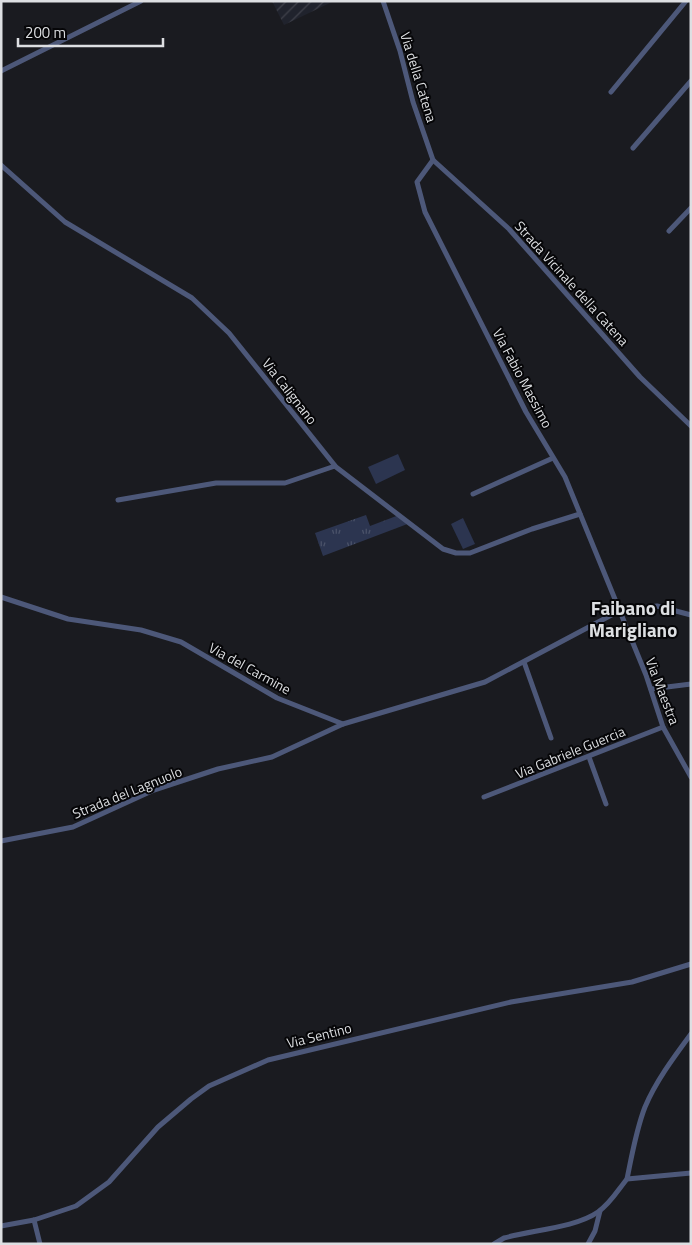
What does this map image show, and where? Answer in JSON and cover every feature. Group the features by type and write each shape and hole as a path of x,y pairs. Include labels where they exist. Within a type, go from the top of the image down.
{"street":[{"path":"1,71 141,1"},
{"name":"Via della Catena","path":"383,1 400,51 411,94 434,160"},
{"path":"610,92 686,1"},
{"path":"634,148 691,81"},
{"name":"Strada Vicinale della Catena","path":"434,160 509,229 640,377 691,426"},
{"name":"Via Fabio Massimo","path":"434,160 417,182 425,212 526,412 565,477 619,611"},
{"name":"Via Calignano","path":"1,165 65,222 192,298 230,333 335,466 443,549 456,553 479,550 532,529 580,514"},
{"path":"669,231 691,208"},
{"path":"473,494 553,458"},
{"path":"118,500 216,483 285,483 335,466"},
{"name":"Via del Carmine","path":"1,597 68,618 141,630 181,642 277,698 343,724"},
{"path":"343,724 485,682 619,611 657,606 691,615"},
{"name":"Via Maestra","path":"619,611 651,689 663,727 691,776"},
{"path":"524,662 551,738"},
{"path":"651,689 691,684"},
{"name":"Strada del Lagnuolo","path":"1,841 73,827 154,790 218,769 272,757 343,724"},
{"name":"Via Gabriele Guercia","path":"484,797 663,727"},
{"path":"589,757 606,804"},
{"name":"Via Sentino","path":"1,1226 34,1220 76,1206 90,1198 109,1182 158,1127 190,1099 209,1086 268,1060 320,1046 511,1002 632,982 691,964"},
{"path":"588,1244 595,1231 600,1211 627,1179 635,1140 646,1105 664,1072 691,1034"},
{"path":"627,1179 691,1173"},
{"path":"494,1244 516,1235 574,1222 600,1211"},
{"path":"34,1220 40,1244"}],"shaded area":[{"path":"272,1 334,1 284,25"}],"green space":[{"path":"398,454 405,470 376,484 368,467"},
{"path":"366,515 370,526 399,515 410,523 323,556 315,533"},
{"path":"463,518 475,544 463,549 451,524"}],"district":[{"name":"Faibano di Marigliano","path":"633,618"}]}
